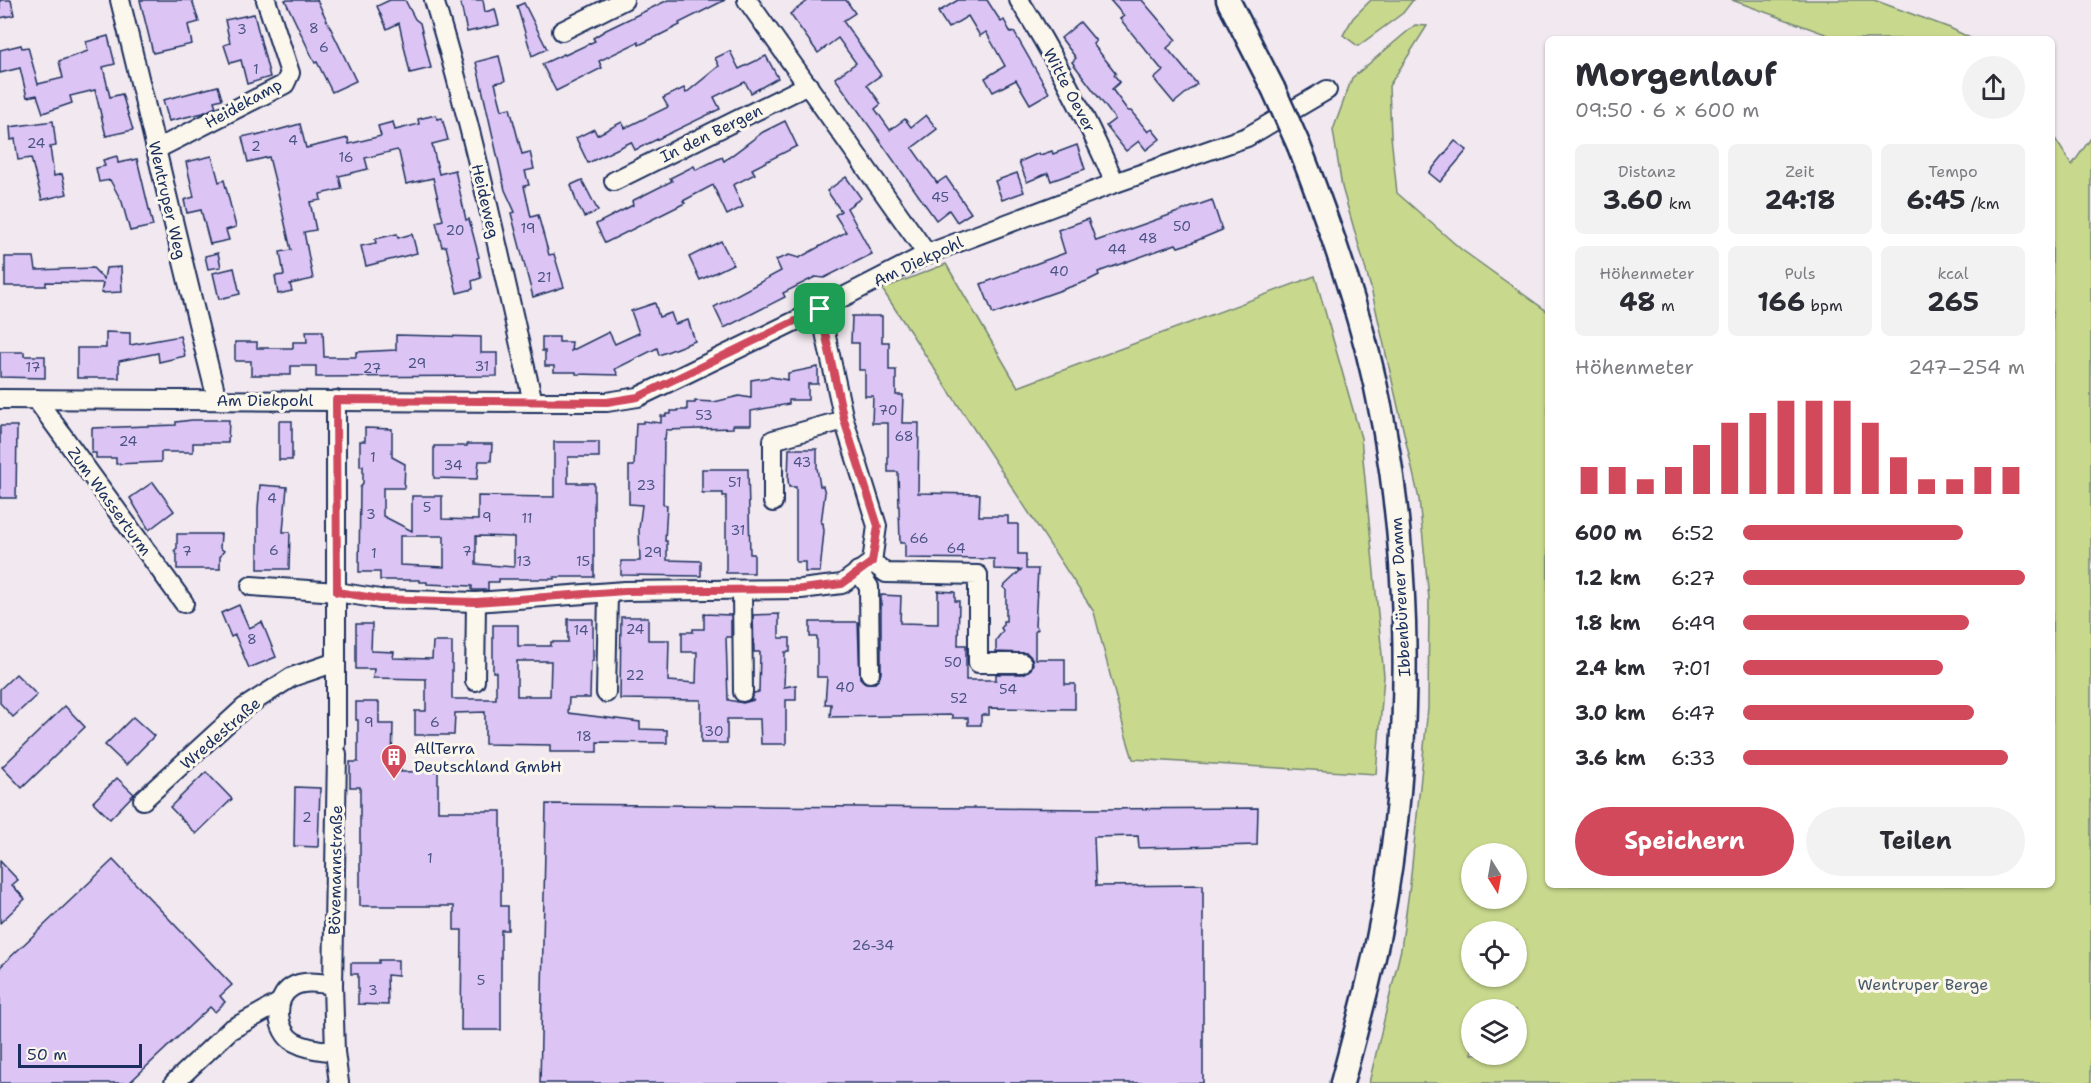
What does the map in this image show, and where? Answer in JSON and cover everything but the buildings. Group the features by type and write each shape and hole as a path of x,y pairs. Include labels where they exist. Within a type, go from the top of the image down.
{"main road":[{"name":"Ibbenbürener Damm","path":"1228,0 1273,88 1299,146 1329,224 1366,348 1384,434 1396,514 1403,591 1405,684 1397,823 1369,981 1342,1083"}],"street":[{"name":"Wentruper Weg","path":"120,0 157,149 181,259 217,399"},
{"name":"Heidekamp","path":"157,149 285,84 290,73 266,0"},
{"name":"Heideweg","path":"434,0 450,52 534,402"},
{"path":"562,31 624,0"},
{"path":"747,0 927,254"},
{"name":"Witte Oever","path":"1019,0 1035,25 1092,131 1115,183"},
{"name":"In den Bergen","path":"614,181 808,85"},
{"name":"Am Diekpohl","path":"0,399 607,402 638,397 820,309 927,254 1115,183 1247,137 1327,90"},
{"path":"820,309 844,420 878,526 865,566 869,587 870,673"},
{"name":"Zum Wasserturm","path":"36,399 184,603"},
{"path":"336,400 336,662"},
{"path":"773,502 774,440 844,420"},
{"path":"251,586 337,592 380,599 476,602 608,593 801,589 842,584 865,566"},
{"path":"865,566 886,573 978,575 978,663 1022,663"},
{"path":"742,590 742,692"},
{"path":"606,693 608,593"},
{"path":"475,681 476,602"},
{"name":"Bövemannstraße","path":"336,662 333,985 335,1052 339,1083"},
{"name":"Wredestraße","path":"143,800 245,707 292,677 336,662"},
{"path":"333,985 304,982 292,987 279,1003 280,1024 285,1034 294,1042 316,1050 335,1052"},
{"path":"174,1083 230,1030 279,1003"}],"green space":[{"path":"1371,0 1413,0 1403,13 1358,46 1343,35 1353,18"},
{"path":"1732,0 1874,0 1966,36 1831,36"},
{"name":"Wentruper Berge","path":"1415,25 1427,26 1389,86 1397,193 1462,250 1545,310 1545,888 2055,888 2055,139 2072,165 2091,138 2091,1083 1369,1083 1401,949 1410,884 1428,708 1429,599 1419,499 1371,288 1342,187 1333,130 1352,78"},
{"path":"946,264 1018,387 1315,276 1361,438 1384,676 1376,774 1133,759 1094,612 882,289"}],"place":[{"name":"AllTerra Deutschland GmbH","path":"394,780"}],"route":[{"path":"820,309 844,420 878,526 872,562 842,584 801,589 625,591 476,602 380,599 337,592 336,400 607,402 638,397 820,309"}]}
